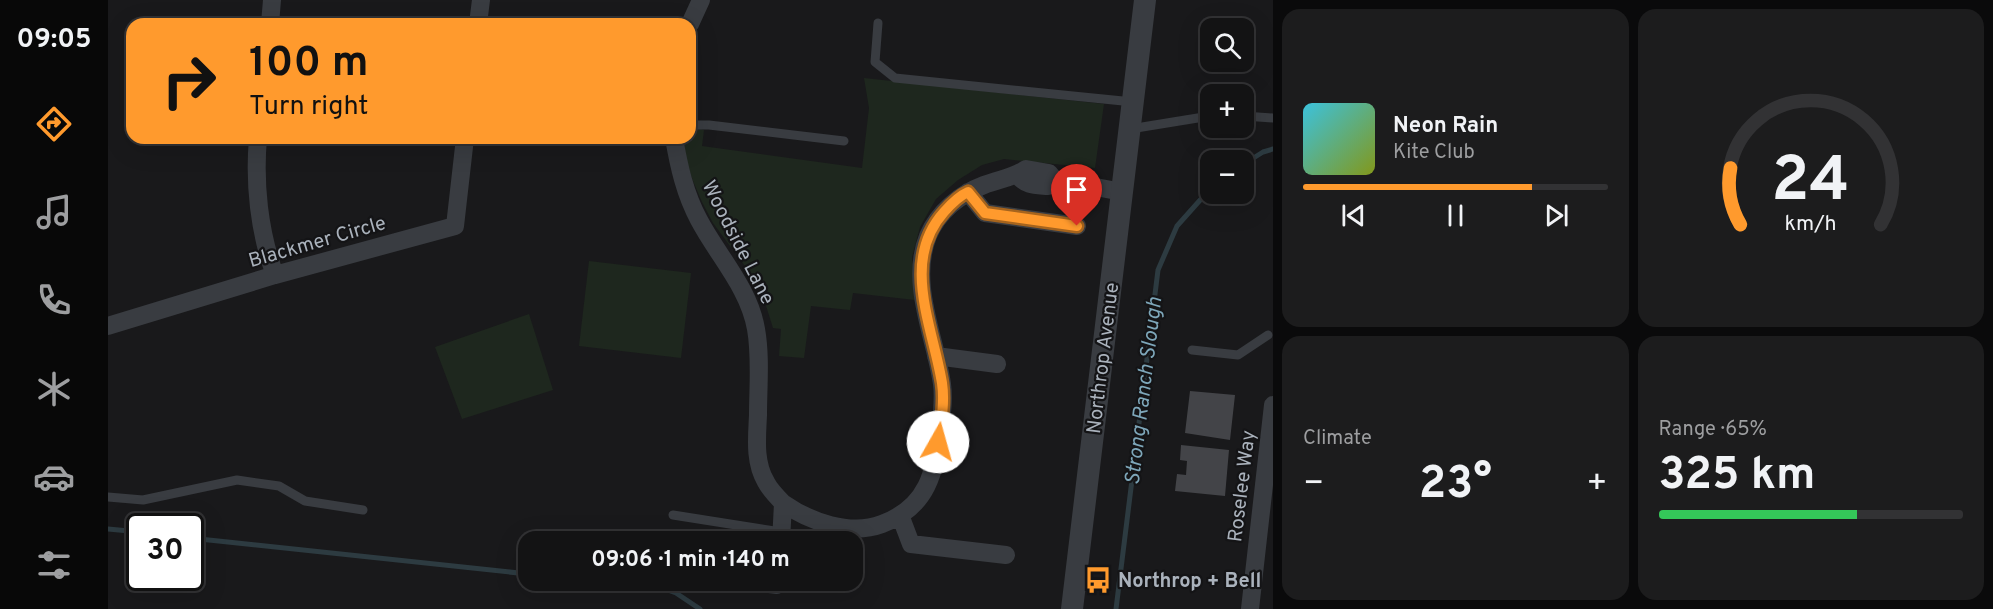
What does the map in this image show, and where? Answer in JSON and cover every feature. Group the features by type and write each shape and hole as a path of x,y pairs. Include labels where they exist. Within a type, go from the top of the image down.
{"street":[{"path":"270,18 272,0"},
{"path":"479,18 481,0"},
{"path":"693,18 701,0"},
{"name":"Northrop Avenue","path":"1072,609 1145,0"},
{"path":"257,144 255,167 259,206 275,275"},
{"name":"Blackmer Circle","path":"108,326 275,275 455,226 464,144"},
{"name":"Woodside Lane","path":"675,144 680,171 699,221 742,289 752,313 759,356 757,451 766,483 783,503 807,518 843,527 875,526 893,520 921,495 930,482 936,462 943,404 942,385 921,284 921,265 924,246 939,217 951,204 968,192 1017,175 1026,169 1049,172 1054,179 1122,192"},
{"path":"968,192 985,213 1077,226"},
{"path":"936,356 997,364"},
{"name":"Roselee Way","path":"1250,609 1273,405"},
{"path":"781,531 783,503"},
{"path":"900,515 911,544 1006,555"}],"lane":[{"path":"878,23 875,62 895,78 1133,102"},
{"path":"1254,117 1273,118"},
{"path":"1130,129 1200,118"},
{"path":"696,125 844,141"},
{"path":"1192,350 1238,355 1268,335"},
{"path":"108,497 143,500 237,480 279,486 305,501 363,510"},
{"path":"674,515 752,531"}],"shaded area":[{"path":"864,78 1104,104 1095,168 1004,159 982,165 958,180 936,199 920,227 912,257 915,300 853,293 850,310 811,306 804,358 779,356 781,329 773,328 762,293 713,223 702,202 685,157 684,144 696,144 696,129 704,130 702,146 862,168 869,108"},
{"path":"589,261 691,273 681,358 579,346"},
{"path":"529,314 553,390 462,419 435,347"}],"building":[{"path":"1190,391 1235,395 1230,440 1185,433"},
{"path":"1181,445 1229,450 1225,496 1175,491 1177,474 1186,475 1187,461 1180,460"}],"waterway":[{"name":"Strong Ranch Slough","path":"1254,158 1273,149"},
{"name":"Strong Ranch Slough","path":"1116,609 1158,270 1177,226 1200,200"},
{"path":"108,529 126,531"},
{"path":"204,539 518,573"},
{"path":"670,591 700,609"}],"place":[{"name":"Northrop + Bell","path":"1098,580"}],"route":[{"path":"938,442 943,404 942,385 921,284 921,265 924,246 939,217 951,204 968,192 985,213 1077,226"}]}
